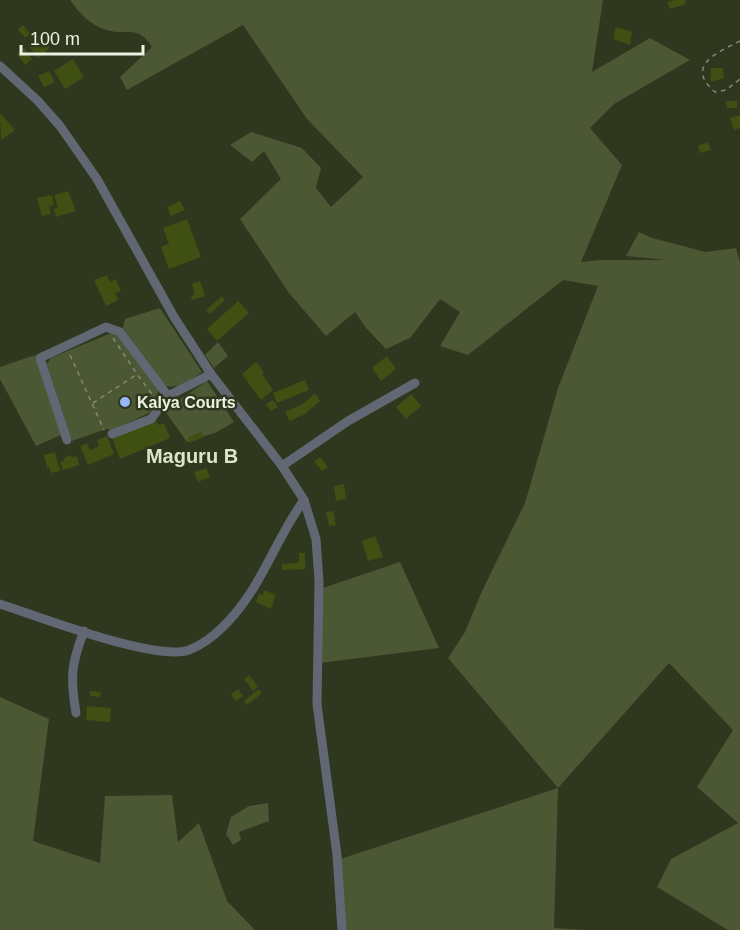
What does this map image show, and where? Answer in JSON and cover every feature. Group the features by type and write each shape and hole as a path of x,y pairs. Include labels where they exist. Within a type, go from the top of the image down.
{"street":[{"path":"0,66 38,101 60,126 97,179 174,317 211,374 282,466 304,500 316,538 320,581 317,704 337,855 342,930"},
{"path":"68,440 40,358 106,327 120,332 168,396"},
{"path":"112,434 151,419 168,396 211,374"},
{"path":"282,466 352,419 415,383"},
{"path":"0,604 155,651 175,653 190,650 221,628 249,595 304,500"},
{"path":"76,713 72,691 72,670 75,654 84,631"}],"path":[{"path":"740,41 709,59 703,68 702,75 706,85 715,92 726,90 740,79"},
{"path":"106,327 161,405"},
{"path":"66,346 104,429 112,434"},
{"path":"92,404 137,374"}],"green space":[{"path":"70,0 603,0 592,72 650,38 690,60 614,104 590,128 622,165 581,262 667,260 626,256 639,232 652,238 706,252 736,248 740,262 740,930 728,930 657,887 671,859 738,823 697,787 733,730 669,663 558,788 448,658 465,632 482,591 525,503 558,388 598,286 563,280 468,355 440,346 460,312 440,299 410,338 386,349 366,328 355,312 326,336 289,293 240,219 281,179 264,151 252,162 230,145 251,132 302,148 321,168 316,188 331,207 363,177 307,119 243,25 127,90 120,77 152,47 142,35 137,33 113,32 95,25 81,14"},
{"path":"160,308 202,372 185,383 171,387 166,386 123,328 125,319"},
{"path":"111,333 119,337 158,388 155,407 147,414 112,430 106,429 72,441 47,364 51,358"},
{"path":"218,342 228,356 214,368 205,355"},
{"path":"35,355 61,435 36,446 0,379 0,367"},
{"path":"207,381 234,422 217,432 187,442 164,410"},
{"path":"400,562 439,648 320,663 320,589"},
{"path":"0,697 49,719 33,841 100,863 105,796 172,795 178,842 199,823 227,901 255,930 0,930"},
{"path":"558,788 554,928 586,930 344,930 334,861"},
{"path":"268,803 269,821 239,832 241,840 233,845 226,834 231,817 249,806"}],"building":[{"path":"685,0 686,4 670,9 667,2"},
{"path":"23,25 30,34 25,38 18,29"},
{"path":"616,27 632,32 630,45 613,39"},
{"path":"40,35 50,48 38,58 28,45"},
{"path":"24,48 32,59 25,65 17,54"},
{"path":"73,59 84,77 65,89 54,71"},
{"path":"711,68 723,68 724,78 711,82"},
{"path":"49,71 55,82 44,87 38,76"},
{"path":"726,101 737,101 737,108 727,108"},
{"path":"0,115 15,130 1,140"},
{"path":"740,115 740,128 734,130 730,118"},
{"path":"708,142 711,150 700,153 698,146"},
{"path":"68,191 76,211 56,217 54,209 58,208 54,195"},
{"path":"52,195 54,205 49,206 51,214 42,216 37,198"},
{"path":"180,201 185,210 171,216 167,207"},
{"path":"187,219 201,257 169,269 161,247 169,244 163,228"},
{"path":"107,275 110,282 116,279 121,291 115,293 118,300 106,306 94,280"},
{"path":"200,281 205,296 192,300 191,296 195,295 192,284"},
{"path":"222,296 225,300 210,314 206,310"},
{"path":"238,301 249,313 217,341 207,329"},
{"path":"387,356 396,369 381,381 372,368"},
{"path":"256,362 273,390 261,400 242,374"},
{"path":"305,380 309,390 277,403 273,393"},
{"path":"315,393 320,401 305,414 290,421 285,412 303,404"},
{"path":"411,394 421,406 406,419 396,407"},
{"path":"273,400 278,407 271,411 266,404"},
{"path":"156,420 158,425 164,423 170,438 120,459 112,438"},
{"path":"202,432 204,437 190,443 188,437"},
{"path":"107,436 114,454 88,465 80,446 87,443 90,450 99,446 97,440"},
{"path":"55,452 60,471 51,473 49,467 47,468 44,455"},
{"path":"71,455 72,457 77,456 79,465 63,470 60,462"},
{"path":"320,457 328,467 322,471 314,462"},
{"path":"206,468 210,477 198,482 194,472"},
{"path":"344,484 346,499 336,501 334,486"},
{"path":"333,511 336,525 329,526 326,512"},
{"path":"375,536 383,557 368,561 362,541"},
{"path":"299,553 305,553 305,569 282,570 282,564 299,563"},
{"path":"264,590 276,595 271,609 256,602 259,594 263,595"},
{"path":"249,675 258,687 253,691 244,679"},
{"path":"238,689 243,696 236,701 231,694"},
{"path":"259,689 262,693 247,705 244,701"},
{"path":"90,691 101,692 100,697 90,696"},
{"path":"87,706 111,708 110,722 86,720"}],"place":[{"name":"Kalya Courts","path":"125,402"}],"district":[{"name":"Maguru B","path":"192,456"}]}
